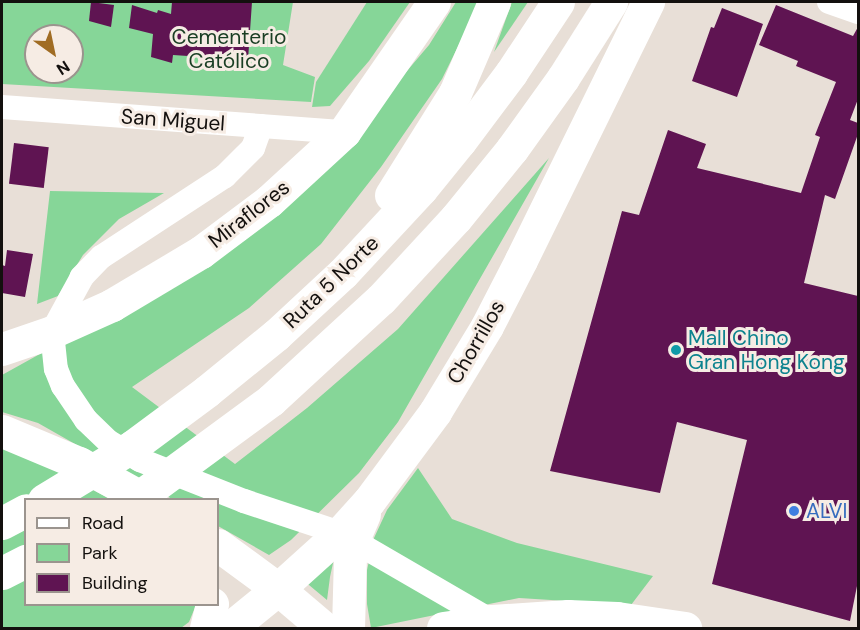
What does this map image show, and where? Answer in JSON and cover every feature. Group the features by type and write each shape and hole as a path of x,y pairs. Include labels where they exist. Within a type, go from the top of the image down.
{"main road":[{"name":"Miraflores","path":"7,350 112,305 201,252 269,201 344,132 434,2"},
{"path":"343,273 455,93 494,2"},
{"name":"Ruta 5 Norte","path":"47,498 133,446 172,417 250,357 343,273 421,189 460,141 511,73 558,2"},
{"path":"138,498 211,446 309,368 420,258 512,149 563,78 611,2"},
{"name":"Chorrillos","path":"346,536 435,412 487,326 602,99 648,2"},
{"path":"8,438 80,463 142,498"},
{"path":"2,523 24,511"},
{"path":"230,628 346,536"},
{"path":"346,536 348,628"},
{"path":"219,547 278,590 324,628"},
{"path":"2,573 24,562"},
{"path":"206,628 212,606"},
{"path":"443,628 568,616 617,618 685,628"}],"street":[{"path":"829,2 858,12"},
{"name":"San Miguel","path":"2,107 344,132"},
{"path":"261,126 253,148 225,176 101,257 89,269 52,332 56,369 63,386 86,420 109,442 140,460 346,536 489,625"}],"green space":[{"name":"Cementerio Católico","path":"2,2 293,2 283,65 315,77 311,102 2,84"},
{"path":"367,2 410,2 369,61 330,106 312,107 316,82"},
{"path":"456,2 480,2 442,79 381,167 321,244 249,308 132,387 235,464 307,408 398,329 549,158 398,422 359,473 291,540 269,555 219,527 219,498 170,498 38,423 2,412 2,375 103,319 362,124 429,45"},
{"path":"512,2 528,2 494,52"},
{"path":"50,191 164,193 119,219 83,255 58,296 37,304"},
{"path":"2,447 63,474 108,498 24,498 24,606 196,606 189,622 181,628 2,628"},
{"path":"418,468 452,519 517,543 653,576 631,605 519,598 371,628 367,604 367,570 374,538 387,510"},
{"path":"335,554 330,577 327,600 303,580"}],"building":[{"path":"91,2 114,5 111,27 89,21"},
{"path":"172,2 252,2 248,60 173,55 172,63 151,57 153,34 129,28 132,5 157,13 158,10 171,14"},
{"path":"776,5 853,36 858,27 858,99 850,120 858,123 858,134 835,199 825,195 804,283 858,296 858,581 850,621 712,584 747,440 677,422 660,493 550,471 622,211 639,215 668,130 706,144 697,168 801,193 820,137 815,135 836,82 796,66 798,61 759,45"},
{"path":"722,8 763,24 737,97 692,81 711,27 714,28"},
{"path":"14,143 49,147 44,188 9,184"},
{"path":"7,250 33,254 25,297 2,293 2,265 5,266"}],"place":[{"name":"Mall Chino Gran Hong Kong","path":"676,350"},
{"name":"ALVI","path":"794,511"}]}
